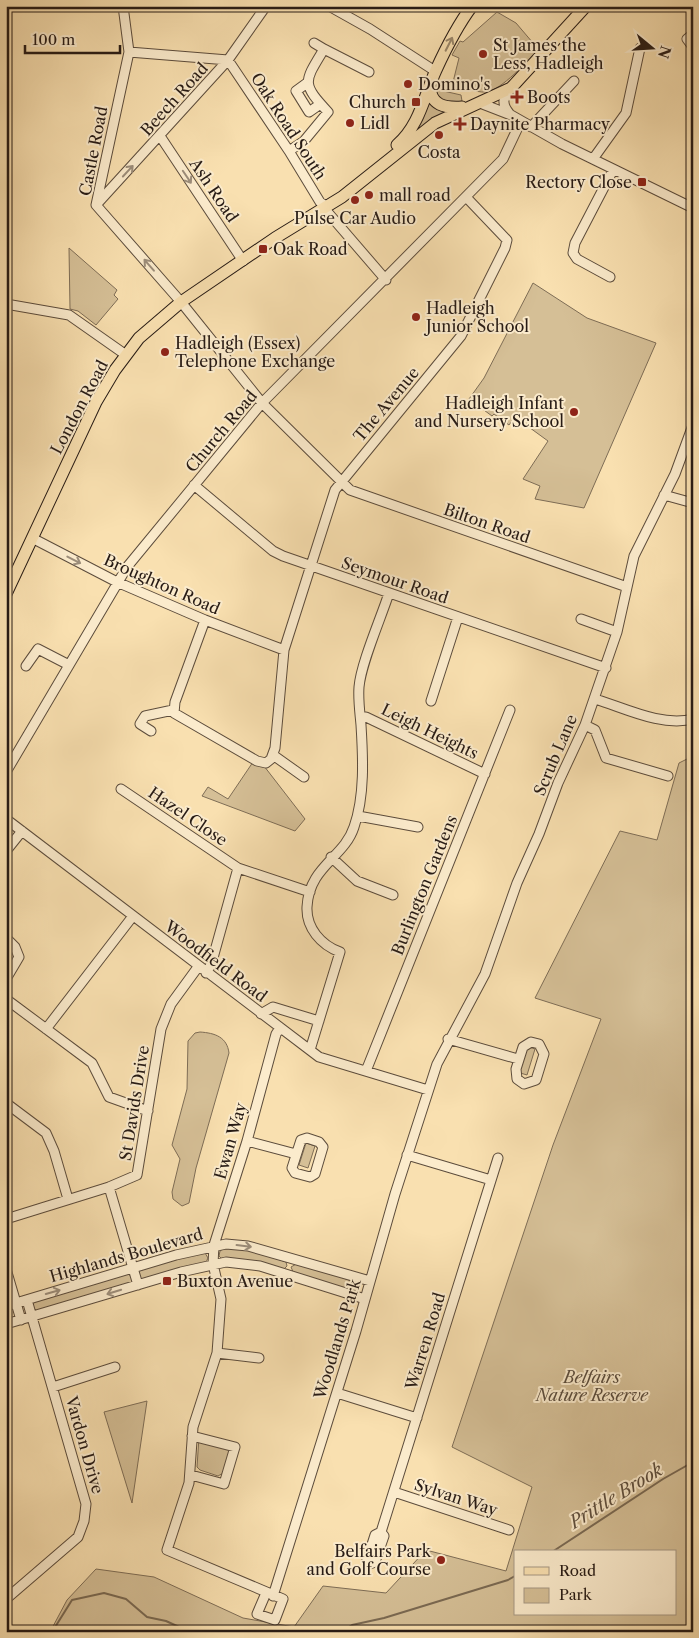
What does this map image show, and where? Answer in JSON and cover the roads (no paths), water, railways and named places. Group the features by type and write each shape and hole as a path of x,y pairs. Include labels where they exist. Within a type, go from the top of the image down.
{"main road":[{"path":"325,207 406,137 419,113 435,71 450,40 472,6"},
{"path":"325,207 342,197 429,127 467,107 511,88 586,6"},
{"path":"430,83 431,96 437,103 447,108 467,107"},
{"path":"364,172 367,173 384,161 388,161"},
{"name":"London Road","path":"6,594 96,402 126,355 158,320 181,302 325,207"}],"street":[{"name":"Castle Road","path":"123,6 129,52 96,205 181,302 262,403"},
{"name":"Beech Road","path":"96,205 228,60 266,6"},
{"path":"329,6 370,29 435,71"},
{"path":"693,34 688,39 693,47"},
{"path":"314,43 368,72"},
{"path":"593,159 626,113 640,48"},
{"path":"289,151 304,141 328,112 319,105 307,83 309,74 324,49"},
{"path":"129,52 228,60"},
{"name":"Oak Road South","path":"228,60 289,151 320,202 386,280"},
{"path":"531,127 574,81"},
{"path":"307,83 296,91 309,112 319,105"},
{"path":"511,88 503,100 503,106 511,115"},
{"path":"480,103 511,115 613,170 693,208"},
{"name":"Church Road","path":"6,772 116,582 262,403 386,280 503,159 521,121"},
{"name":"Ash Road","path":"160,136 243,261"},
{"path":"610,277 577,258 574,253 575,243 613,170"},
{"name":"The Avenue","path":"273,755 284,650 335,490 461,336 505,248 507,240 466,197"},
{"path":"6,304 69,315 126,355"},
{"name":"Bilton Road","path":"262,403 350,490 627,587"},
{"name":"Scrub Lane","path":"428,1090 448,1039 468,1008 485,974 517,883 595,699 618,632 634,556 675,474 693,425"},
{"name":"Seymour Road","path":"194,485 273,551 311,566 606,668"},
{"path":"664,495 693,503"},
{"name":"Broughton Road","path":"32,538 116,582 204,620 284,650"},
{"path":"310,1050 340,952 324,944 312,930 307,911 310,892 317,875 331,857 350,838 358,816 362,760 360,681 389,593"},
{"path":"431,701 458,617"},
{"path":"581,619 618,632"},
{"path":"173,710 204,620"},
{"path":"591,633 594,624"},
{"path":"26,666 38,650 69,665"},
{"path":"595,699 664,720 678,721 693,718"},
{"path":"150,731 140,724 145,716 173,710 256,761 266,763 273,755 304,777"},
{"name":"Burlington Gardens","path":"366,1072 510,710"},
{"name":"Leigh Heights","path":"360,717 366,717 485,774"},
{"path":"585,724 595,730 606,758 668,776"},
{"name":"Hazel Close","path":"121,789 238,868 310,892"},
{"path":"358,816 418,826"},
{"name":"Woodfield Road","path":"6,819 198,967 319,1057 428,1090"},
{"path":"6,851 22,831"},
{"path":"331,857 357,881 393,895"},
{"path":"206,973 211,965 238,868"},
{"path":"46,1029 133,916"},
{"path":"6,938 16,947 19,957 6,978"},
{"name":"St Davids Drive","path":"6,1220 135,1177 139,1171 164,1018 198,967"},
{"path":"6,999 92,1063 109,1097 148,1110"},
{"path":"261,1014 273,1007 319,1021"},
{"name":"Ewan Way","path":"213,1264 214,1245 247,1141 276,1034 280,1028"},
{"path":"448,1039 518,1059"},
{"path":"534,1042 541,1046 544,1054 534,1082 524,1084 517,1079 515,1074 518,1059 523,1047 528,1043 534,1042"},
{"name":"Woodlands Park","path":"191,1475 167,1550 270,1594 337,1393 428,1090"},
{"path":"6,1103 46,1133 51,1141 68,1199"},
{"path":"303,1139 321,1143 323,1149 314,1175 308,1177 293,1172 292,1166 296,1154 303,1139"},
{"path":"247,1141 296,1154"},
{"path":"407,1155 491,1180"},
{"name":"Warren Road","path":"381,1532 498,1158"},
{"path":"109,1187 138,1285"},
{"name":"Highlands Boulevard","path":"6,1306 214,1245 248,1246 370,1281"},
{"path":"286,1275 292,1258"},
{"path":"192,1436 235,1448 224,1484 191,1475 192,1436 217,1353 221,1299 213,1264"},
{"name":"Highlands Boulevard","path":"6,1324 213,1264 248,1264 365,1299"},
{"path":"6,1269 22,1320"},
{"name":"Vardon Drive","path":"6,1599 78,1537 84,1521 86,1504 27,1300"},
{"path":"217,1353 259,1358"},
{"path":"53,1388 115,1367"},
{"path":"337,1393 417,1418"},
{"name":"Sylvan Way","path":"394,1492 509,1530"}],"waterway":[{"name":"Prittle Brook","path":"555,1550 663,1479 693,1462"},
{"name":"Prittle Brook","path":"341,1632 352,1625 384,1618 514,1577"},
{"name":"Prittle Brook","path":"52,1632 72,1600 104,1593 126,1599 147,1617 166,1621 190,1632"}],"place":[{"name":"St James the Less, Hadleigh","path":"483,54"},
{"name":"Domino's","path":"408,84"},
{"name":"Boots","path":"517,97"},
{"name":"Church","path":"416,102"},
{"name":"Lidl","path":"350,123"},
{"name":"Daynite Pharmacy","path":"460,124"},
{"name":"Costa","path":"439,135"},
{"name":"Rectory Close","path":"642,182"},
{"name":"mall road","path":"369,195"},
{"name":"Pulse Car Audio","path":"355,200"},
{"name":"Oak Road","path":"263,249"},
{"name":"Hadleigh Junior School","path":"416,317"},
{"name":"Hadleigh (Essex) Telephone Exchange","path":"165,352"},
{"name":"Hadleigh Infant and Nursery School","path":"574,412"},
{"name":"Buxton Avenue","path":"167,1281"},
{"name":"Belfairs Park and Golf Course","path":"441,1560"}],"park label":[{"name":"Belfairs Nature Reserve","path":"592,1386"}]}
